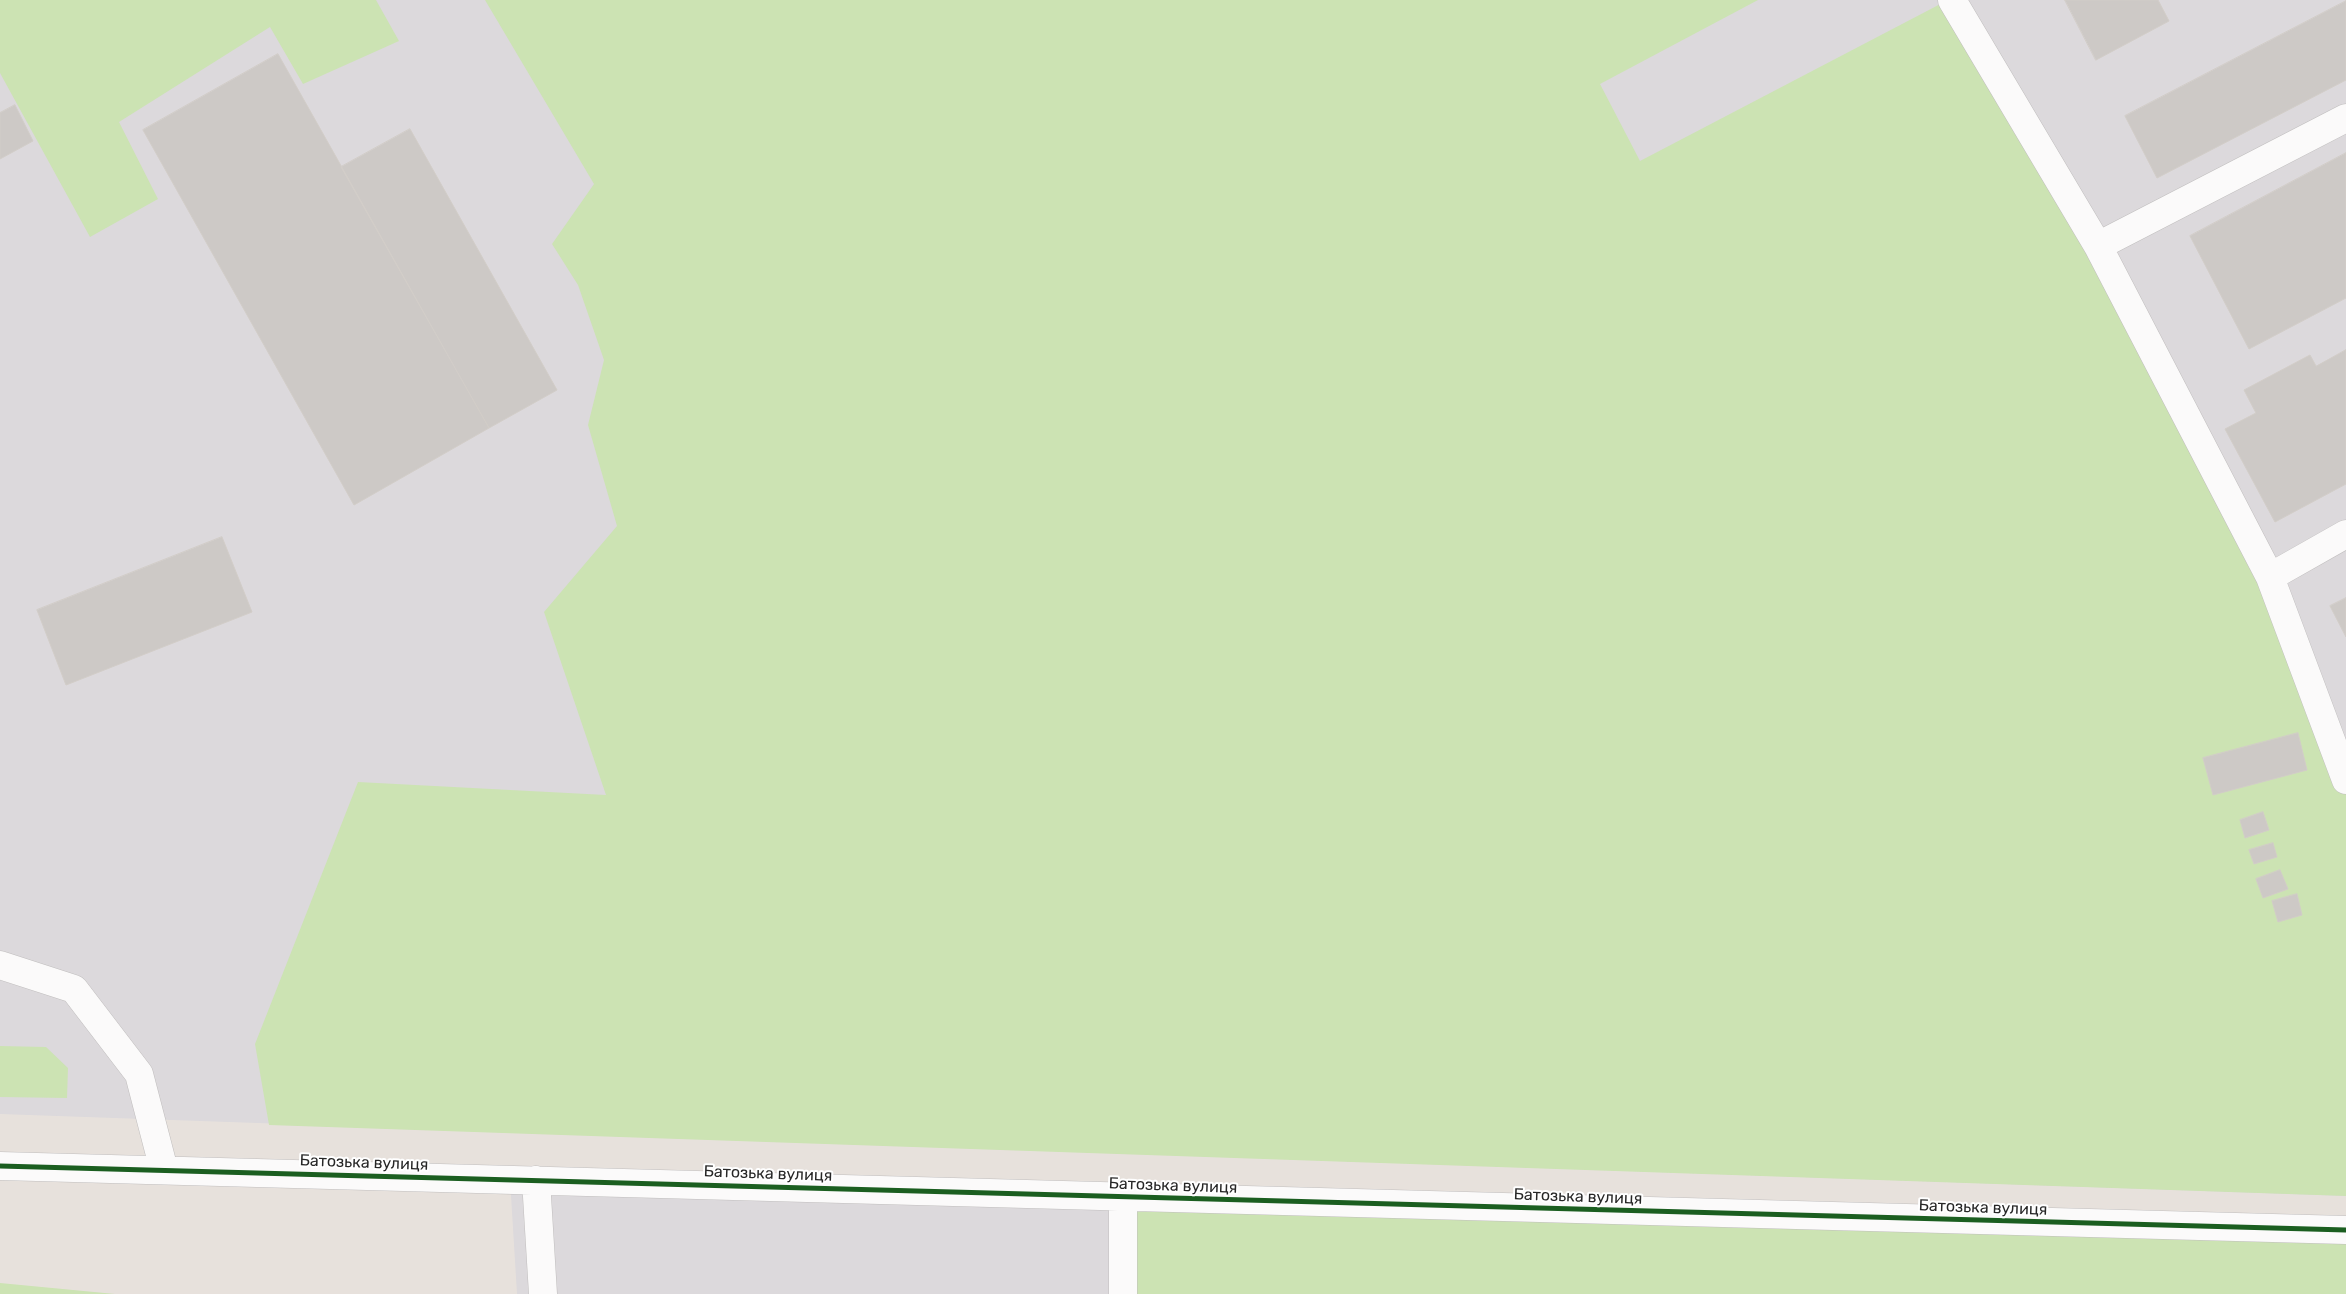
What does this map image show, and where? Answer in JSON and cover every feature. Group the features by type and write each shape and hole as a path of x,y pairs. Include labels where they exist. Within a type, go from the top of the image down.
{"street":[{"path":"1952,0 2098,246 2270,577 2346,780"},
{"path":"2098,246 2346,118"},
{"path":"2270,577 2346,534"},
{"path":"0,965 74,989 139,1074 164,1170"},
{"name":"Батозька вулиця","path":"0,1166 2346,1230"},
{"path":"536,1180 543,1294"},
{"path":"1123,1196 1123,1294"}],"shaded area":[{"path":"0,0 2346,0 2346,1196 0,1114"},
{"path":"510,1179 1123,1197 1123,1294 517,1294"}],"green space":[{"path":"0,0 376,0 399,41 303,84 270,27 119,122 158,199 90,237 0,73"},
{"path":"485,0 1758,0 1600,84 1640,161 1948,0 2270,577 2346,780 2346,1196 269,1125 255,1044 358,782 606,795 544,612 617,526 588,425 604,360 578,285 552,244 594,184"},
{"path":"0,1046 46,1047 68,1068 67,1098 0,1097"},
{"path":"1123,1197 2346,1231 2346,1294 1123,1294"},
{"path":"0,1283 115,1294 0,1294"}],"building":[{"path":"2065,0 2158,0 2169,21 2096,60"},
{"path":"2346,1 2346,80 2157,178 2125,116"},
{"path":"278,54 489,428 354,505 143,130"},
{"path":"15,105 33,141 0,159 0,113"},
{"path":"410,129 557,390 489,428 341,167"},
{"path":"2346,153 2346,298 2249,349 2190,236"},
{"path":"2346,350 2346,484 2275,522 2225,429 2256,413 2244,390 2310,355 2316,366"},
{"path":"222,537 252,612 66,685 37,610"},
{"path":"2346,598 2346,637 2330,606"},
{"path":"2298,733 2307,770 2213,795 2203,758"},
{"path":"2263,812 2269,830 2245,838 2240,820"},
{"path":"2273,843 2277,857 2254,864 2249,850"},
{"path":"2280,870 2288,889 2263,898 2256,879"},
{"path":"2297,894 2302,915 2278,922 2272,901"}],"cycle path":[{"path":"0,1166 2346,1230"}]}
